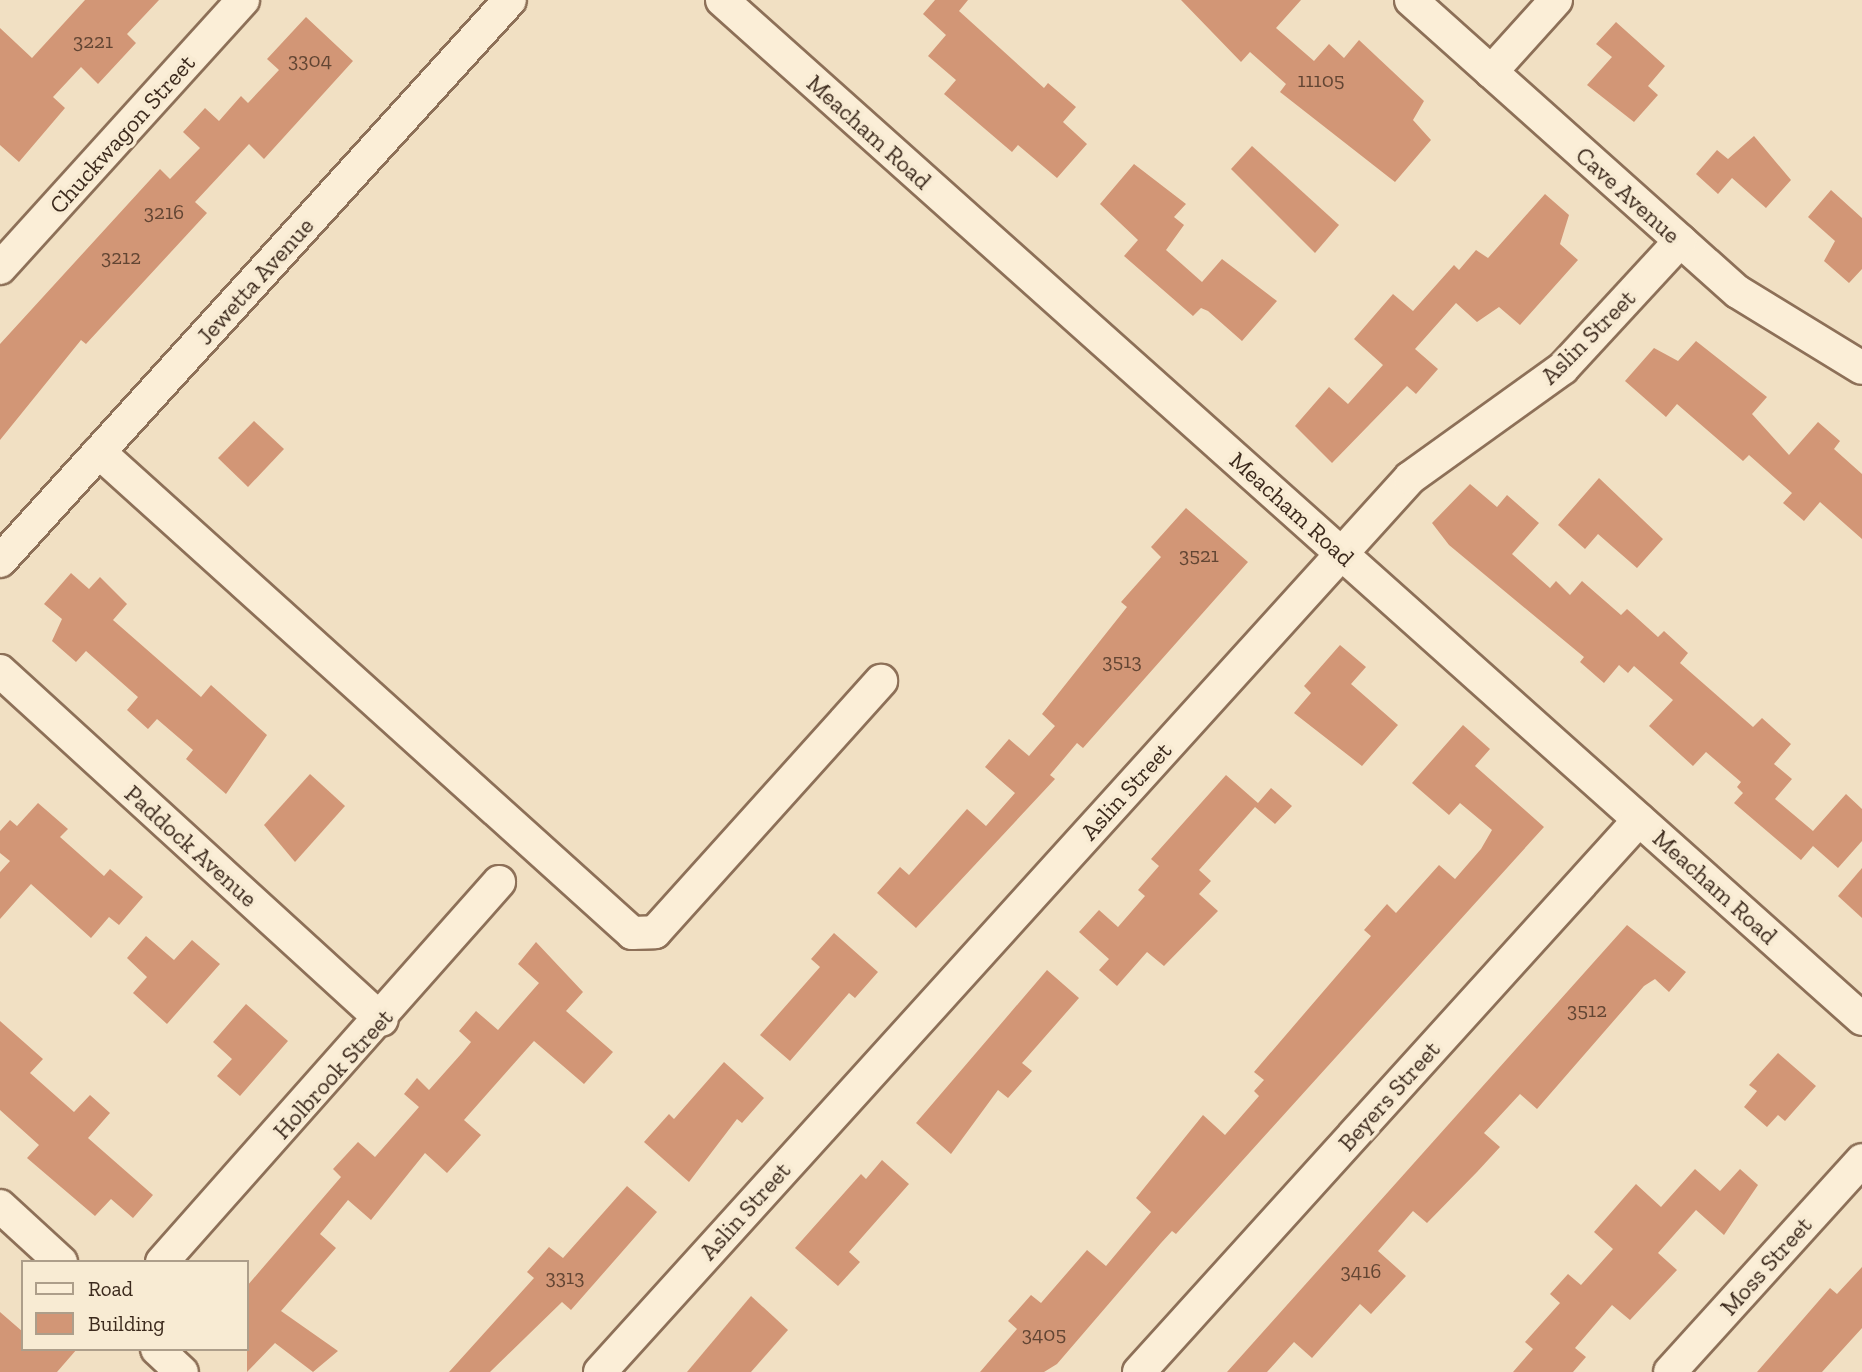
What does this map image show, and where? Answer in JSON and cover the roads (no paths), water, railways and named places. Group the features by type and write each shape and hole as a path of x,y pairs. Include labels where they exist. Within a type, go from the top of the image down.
{"street":[{"name":"Chuckwagon Street","path":"0,268 243,0"},
{"name":"Jewetta Avenue","path":"0,561 510,0"},
{"name":"Meacham Road","path":"722,0 1862,1019"},
{"name":"Cave Avenue","path":"1411,0 1679,241 1774,317 1862,368"},
{"path":"1491,72 1556,0"},
{"name":"Aslin Street","path":"600,1372 1341,553 1443,449 1563,368 1679,241"},
{"path":"99,452 632,933 655,932 881,681"},
{"name":"Paddock Avenue","path":"0,671 382,1020"},
{"name":"Beyers Street","path":"1139,1372 1639,820"},
{"name":"Holbrook Street","path":"164,1260 382,1020 499,882"},
{"name":"Moss Street","path":"1671,1372 1862,1160"},
{"path":"0,1206 59,1260"},
{"path":"159,1351 182,1372"}]}
